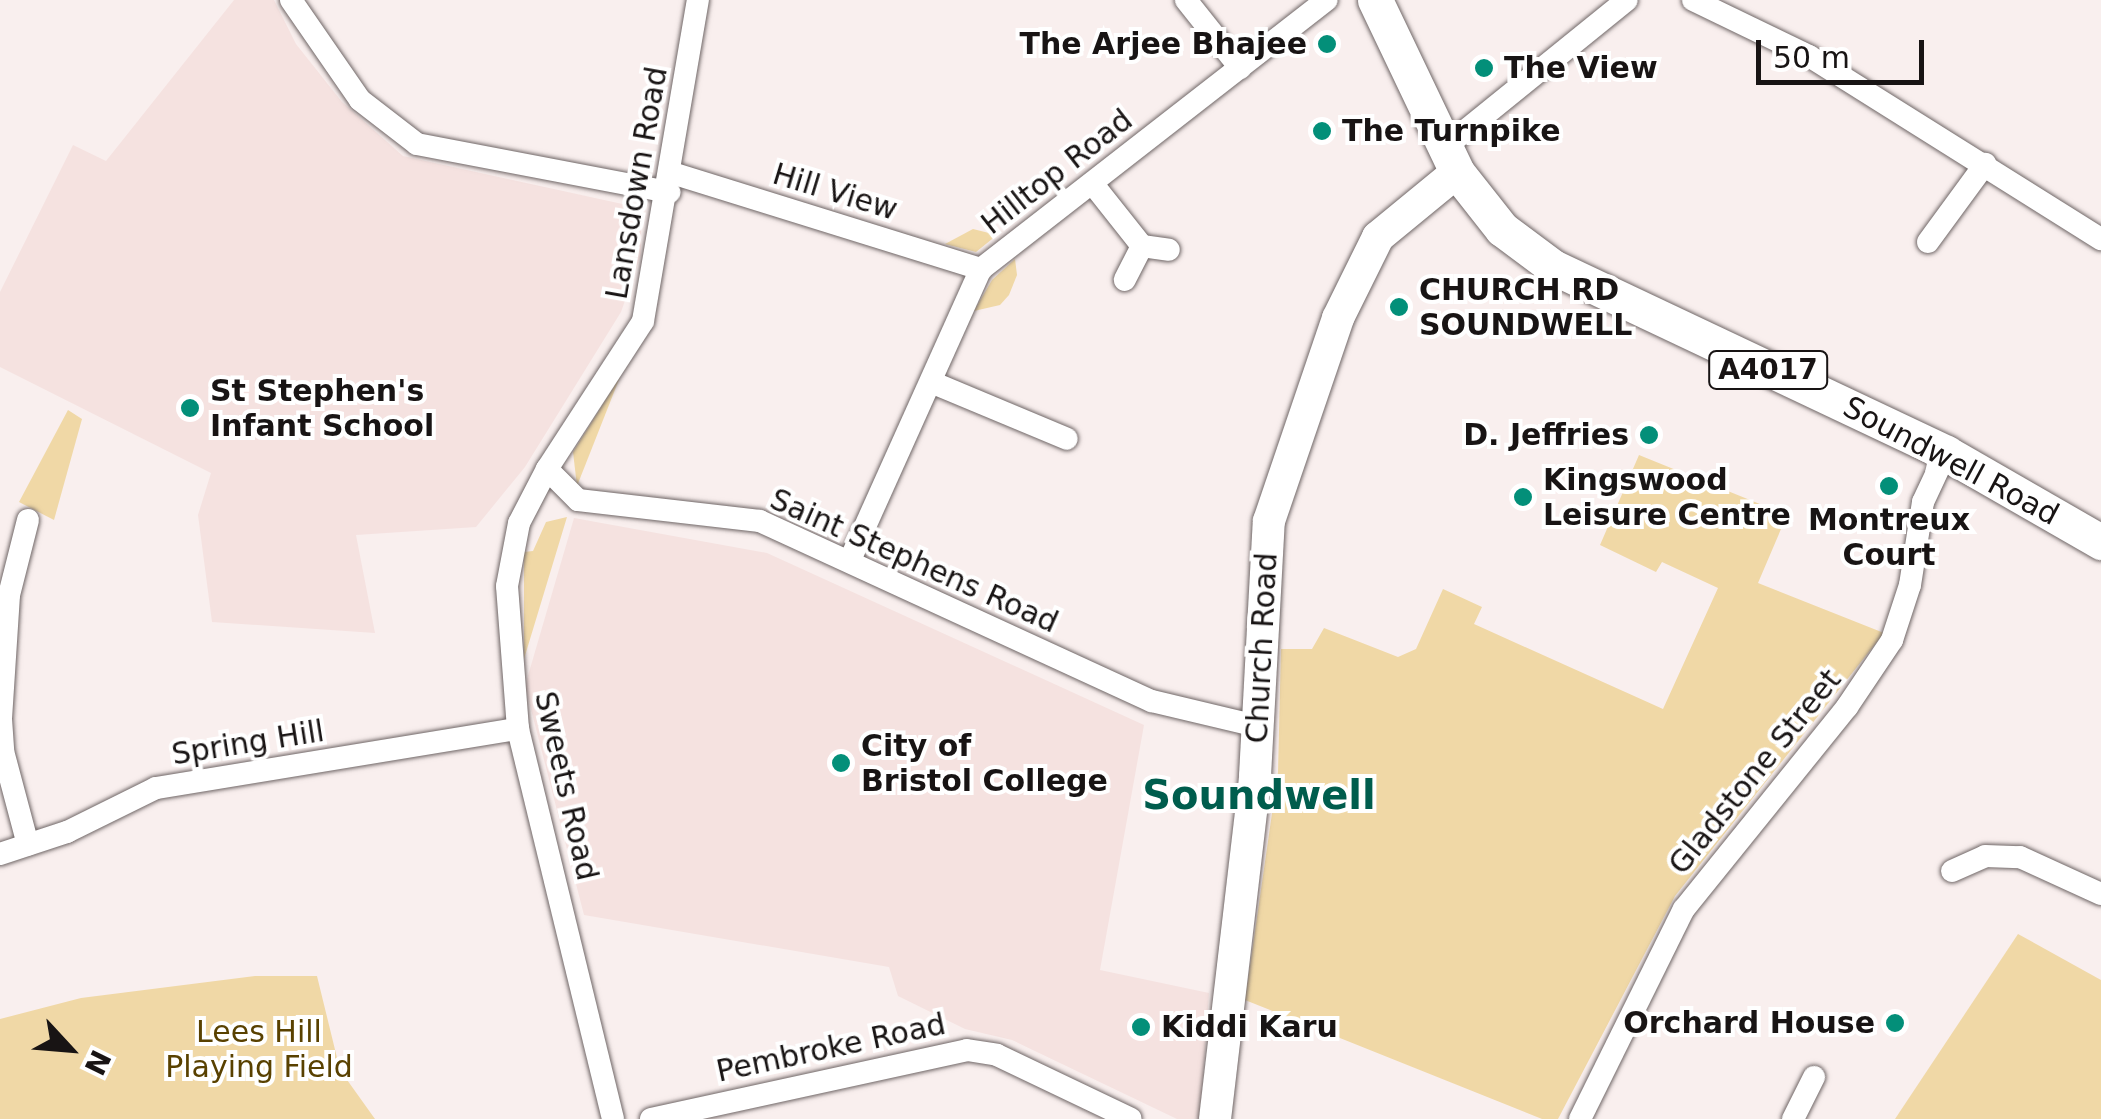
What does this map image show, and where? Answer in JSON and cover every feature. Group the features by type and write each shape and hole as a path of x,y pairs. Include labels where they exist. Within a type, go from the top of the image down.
{"main road":[{"name":"Soundwell Road","path":"1375,0 1451,160 1502,229 1553,268 1946,453 2101,542"}],"street":[{"name":"Hill View","path":"291,0 360,100 418,144 671,182 981,269"},
{"name":"Lansdown Road","path":"547,468 643,322 671,182 698,0"},
{"path":"1186,0 1240,68"},
{"name":"Hilltop Road","path":"850,560 981,269 1327,0"},
{"path":"1451,160 1628,0"},
{"path":"1694,0 1809,56 2101,239"},
{"name":"Church Road","path":"1215,1119 1258,726 1260,586 1288,456 1338,318 1378,238 1451,160"},
{"path":"1928,242 1985,164"},
{"path":"1092,182 1142,246 1169,250"},
{"path":"1124,280 1142,246"},
{"path":"931,382 1066,439"},
{"name":"Gladstone Street","path":"1581,1119 1684,909 1889,646 1907,600 1924,502 1946,453"},
{"name":"Saint Stephens Road","path":"547,468 578,500 760,521 1152,701 1258,726"},
{"name":"Sweets Road","path":"547,468 514,540 507,586 518,730 613,1119"},
{"path":"28,520 10,596 2,719 3,751 28,845"},
{"name":"Spring Hill","path":"0,854 156,788 518,730"},
{"path":"1952,871 1982,845 2036,862 2101,894"},
{"name":"Pembroke Road","path":"651,1119 967,1050 998,1055 1131,1119"},
{"path":"1792,1119 1814,1077"}],"shaded area":[{"path":"234,0 274,0 296,44 342,102 403,156 627,205 641,223 641,255 621,312 525,467 476,527 356,535 375,633 212,622 198,515 211,473 0,367 0,292 73,145 106,161"},
{"name":"City of Bristol College","path":"574,518 767,553 1144,725 1100,970 1209,993 1200,1119 1177,1119 1012,1040 965,1029 898,996 889,967 584,915 525,686"}],"green space":[{"path":"973,229 997,235 976,252 945,244"},
{"path":"1015,259 1017,275 1009,295 1000,305 974,311 992,280"},
{"path":"620,377 577,486 573,452"},
{"path":"68,410 82,419 54,520 19,502"},
{"path":"1639,455 1787,515 1758,583 1884,633 1675,896 1558,1119 1542,1119 1245,1000 1278,772 1281,649 1312,649 1324,628 1398,657 1416,649 1443,589 1482,607 1474,624 1663,709 1718,588 1662,562 1656,572 1600,545"},
{"path":"567,517 524,659 524,552 533,551 546,522"},
{"path":"2018,934 2101,980 2101,1119 1895,1119"},
{"name":"Lees Hill Playing Field","path":"255,976 317,976 340,1070 375,1119 0,1119 0,1019 81,998"}],"place":[{"name":"The Arjee Bhajee","path":"1327,44"},
{"name":"The View","path":"1484,68"},
{"name":"The Turnpike","path":"1322,131"},
{"name":"CHURCH RD SOUNDWELL","path":"1399,307"},
{"name":"St Stephen's Infant School","path":"190,408"},
{"name":"D. Jeffries","path":"1649,435"},
{"name":"Montreux Court","path":"1889,486"},
{"name":"Kingswood Leisure Centre","path":"1523,497"},
{"name":"City of Bristol College","path":"841,763"},
{"name":"Orchard House","path":"1895,1023"},
{"name":"Kiddi Karu","path":"1141,1027"}],"district":[{"name":"Soundwell","path":"1259,795"}]}
